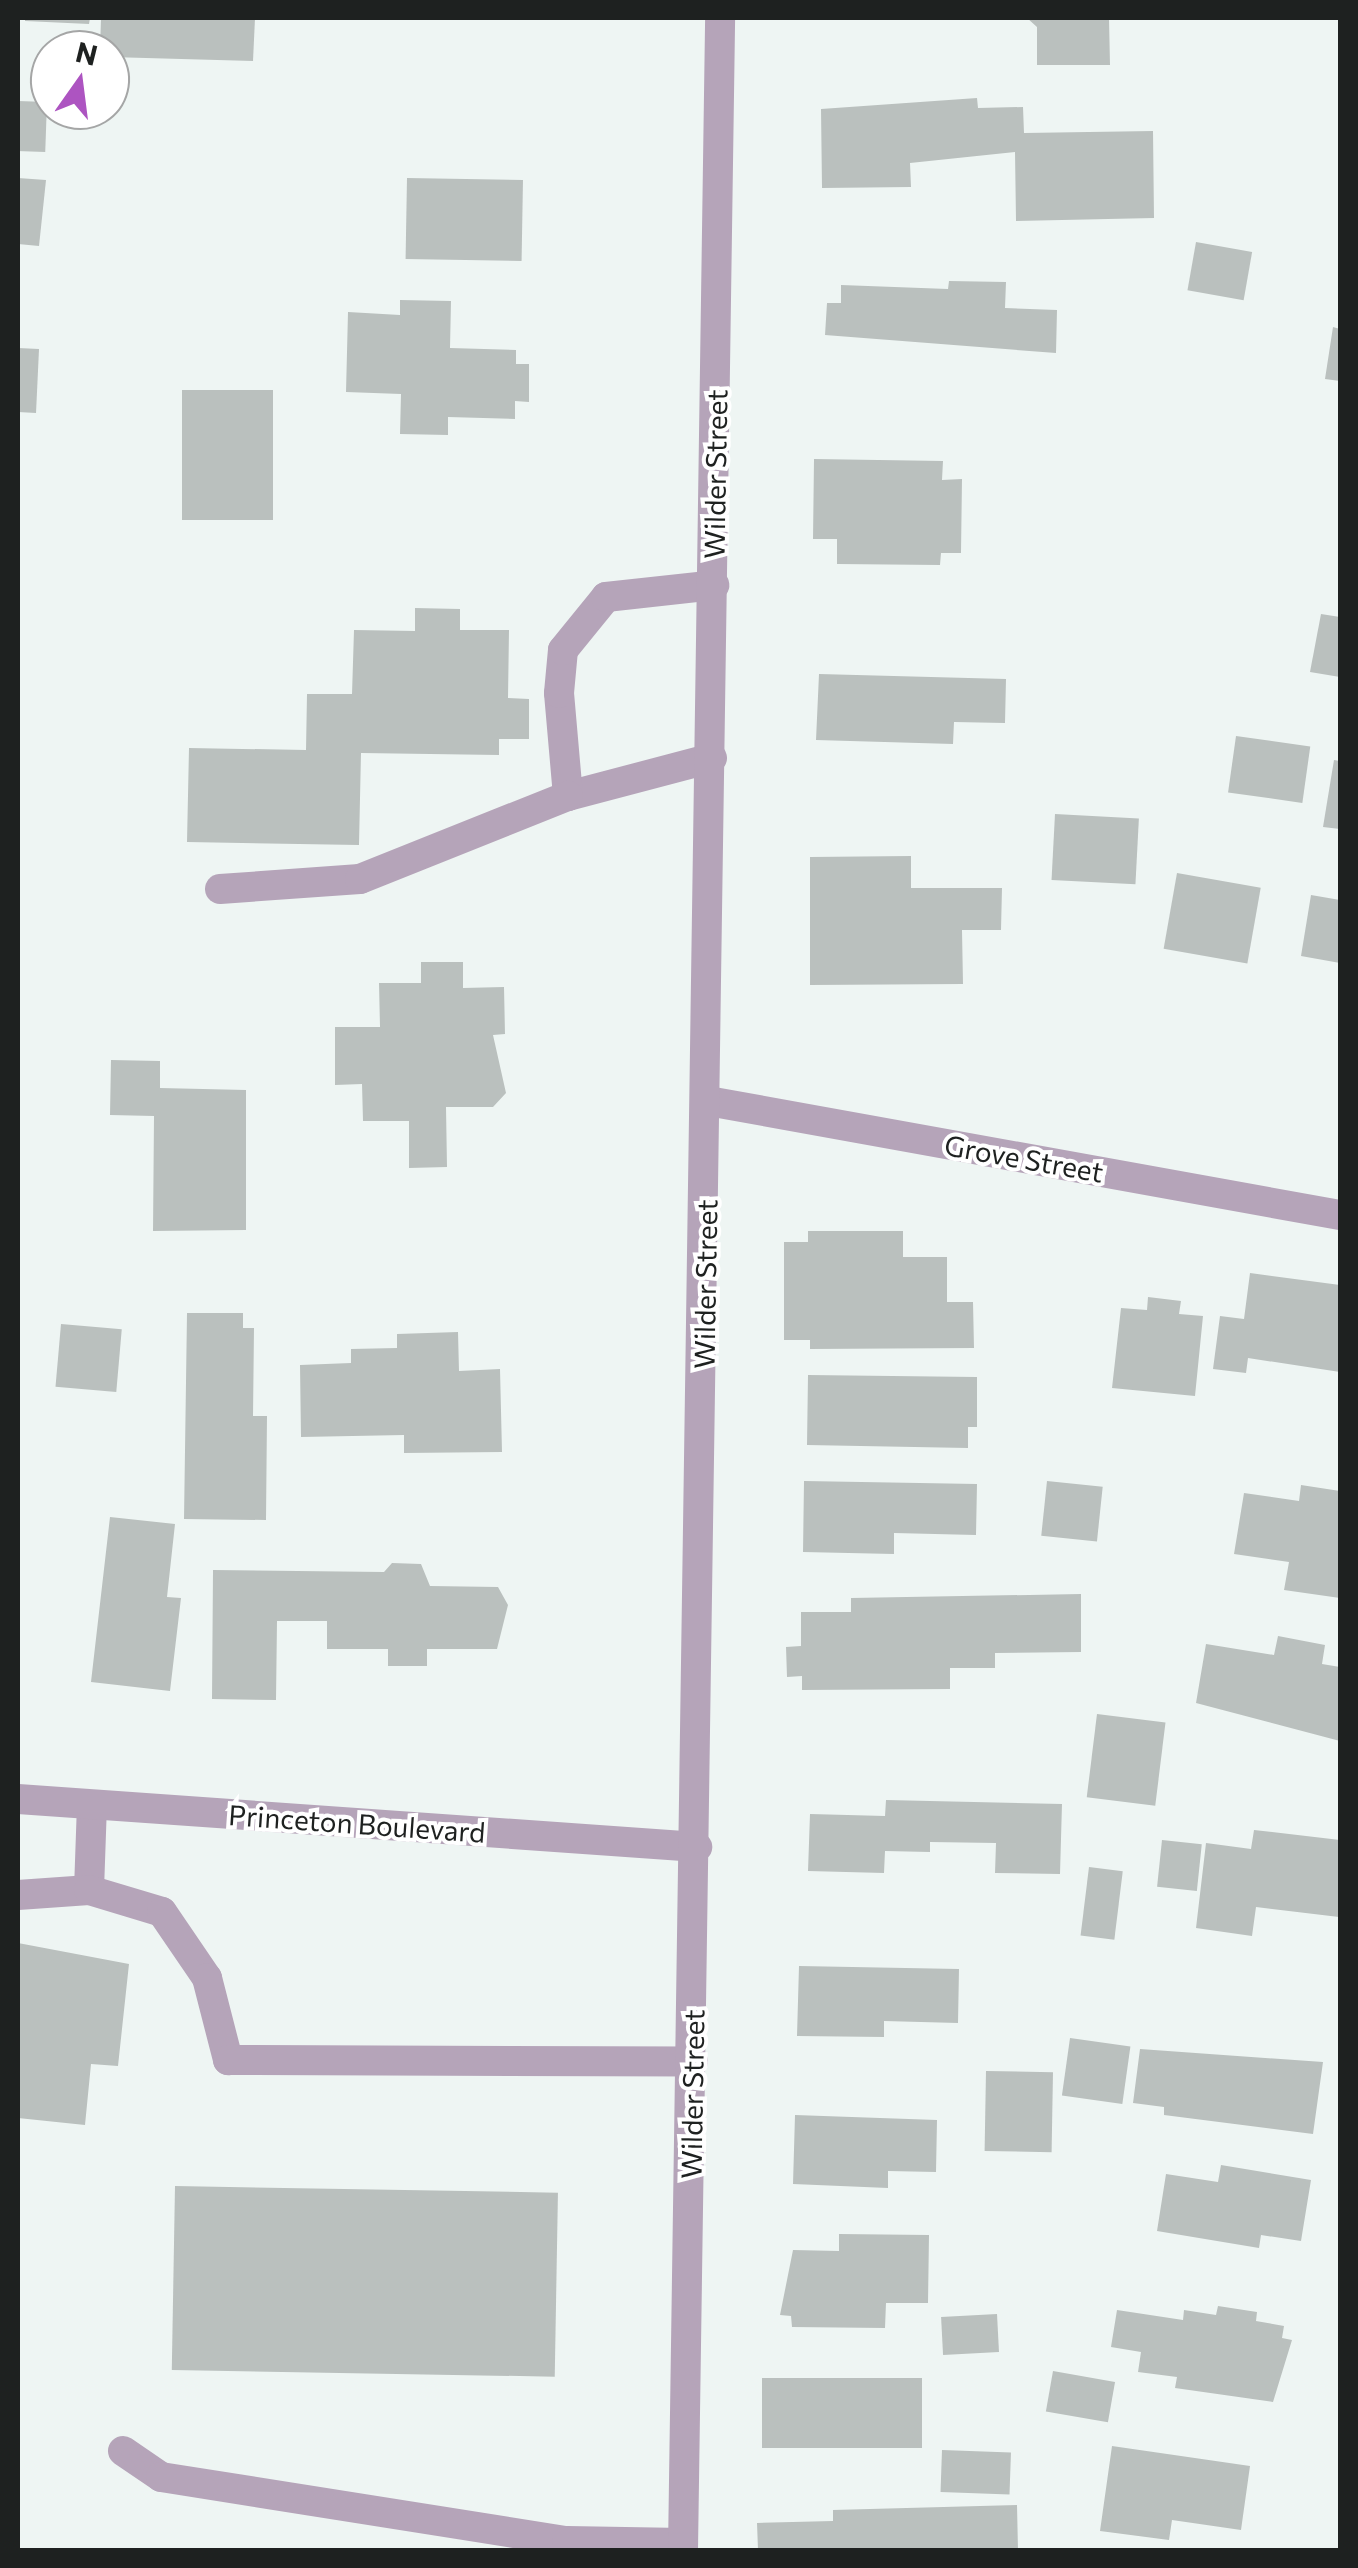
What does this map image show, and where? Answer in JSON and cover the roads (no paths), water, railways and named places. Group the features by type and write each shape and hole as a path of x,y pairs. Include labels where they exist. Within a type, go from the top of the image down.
{"street":[{"name":"Wilder Street","path":"683,2547 708,1101 720,18"},
{"path":"568,796 559,693 563,650 582,620 606,596 714,585"},
{"path":"220,889 360,879 568,796 712,758"},
{"name":"Grove Street","path":"708,1101 1340,1215"},
{"name":"Princeton Boulevard","path":"18,1800 697,1846"},
{"path":"89,1890 92,1804"},
{"path":"18,1895 89,1890 162,1912 206,1978 228,2060 693,2062"},
{"path":"124,2450 161,2477 567,2541 683,2547"}]}
